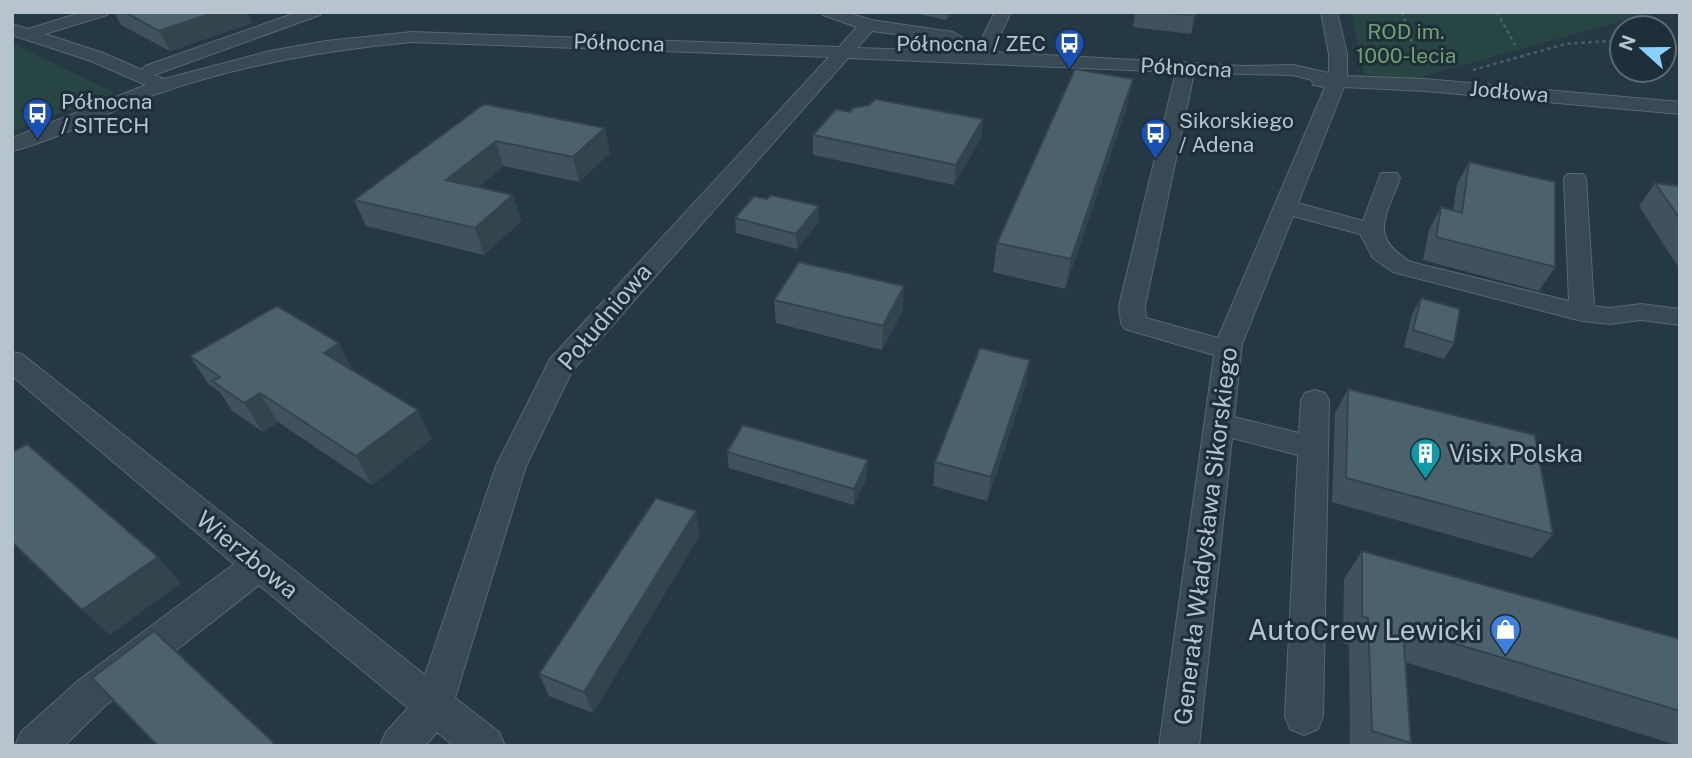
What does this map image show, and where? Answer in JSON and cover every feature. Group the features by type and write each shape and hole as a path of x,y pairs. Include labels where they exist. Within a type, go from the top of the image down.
{"street":[{"path":"20,32 101,12"},
{"path":"138,75 314,12"},
{"path":"829,12 868,25 953,37"},
{"path":"981,57 1003,12"},
{"path":"1329,12 1335,81"},
{"name":"Południowa","path":"400,746 434,706 511,466 560,366 868,25"},
{"path":"20,32 97,57 164,86"},
{"name":"Północna","path":"12,145 164,86 282,53 412,37 981,57 1302,76"},
{"path":"1186,68 1132,306 1134,323 1161,333 1228,350"},
{"path":"1302,76 1335,81"},
{"path":"1302,76 1335,81"},
{"name":"Jodłowa","path":"1335,81 1425,85 1680,108"},
{"name":"Generała Władysława Sikorskiego","path":"1179,746 1228,350 1335,81"},
{"path":"1389,178 1371,230 1373,243 1385,257 1402,267 1582,313 1610,316 1641,312 1680,317"},
{"path":"1575,179 1582,313"},
{"path":"1284,206 1371,230"},
{"name":"Wierzbowa","path":"12,361 259,565 485,746"},
{"path":"1304,716 1311,447 1315,400"},
{"path":"1218,424 1311,447"},
{"path":"35,746 92,693 259,565"}],"path":[{"path":"1402,12 1417,58"},
{"path":"1497,12 1515,45"},
{"path":"1425,85 1546,47 1608,40"}],"green space":[{"name":"ROD im. 1000-lecia","path":"1351,12 1654,12 1608,14 1608,25 1414,79 1364,74"},
{"path":"12,43 115,93 12,132"}],"building":[{"path":"124,12 216,12 159,31"},
{"path":"1158,12 1196,12 1196,16"},
{"path":"1075,69 1133,79 1071,259 997,243"},
{"path":"875,99 983,119 956,165 813,135 836,109 850,112 853,108 869,105"},
{"path":"484,104 605,128 573,157 496,141 446,180 513,195 475,228 354,200"},
{"path":"1469,162 1555,182 1555,267 1436,237 1441,207 1462,213"},
{"path":"1655,183 1680,186 1680,219"},
{"path":"771,195 819,206 796,234 735,218 754,196 767,199"},
{"path":"799,262 904,286 883,326 774,300"},
{"path":"1421,298 1460,309 1454,343 1413,330"},
{"path":"277,306 339,343 324,353 418,410 356,456 260,393 244,403 212,381 220,377 190,356"},
{"path":"980,348 1030,360 991,477 935,462"},
{"name":"Visix Polska","path":"1348,389 1535,435 1553,534 1346,478"},
{"path":"743,425 868,460 854,489 727,452"},
{"path":"27,444 158,557 82,610 12,542 12,452"},
{"path":"656,498 696,511 584,692 539,674"},
{"path":"1362,551 1680,639 1680,711 1403,628 1411,743 1372,731 1368,618 1362,616"},
{"path":"154,631 274,743 271,746 158,746 92,678"}],"place":[{"name":"Północna / ZEC","path":"1069,71"},
{"name":"Północna / SITECH","path":"38,141"},
{"name":"Sikorskiego / Adena","path":"1156,160"},
{"name":"Visix Polska","path":"1426,481"},
{"name":"AutoCrew Lewicki","path":"1505,657"}]}
